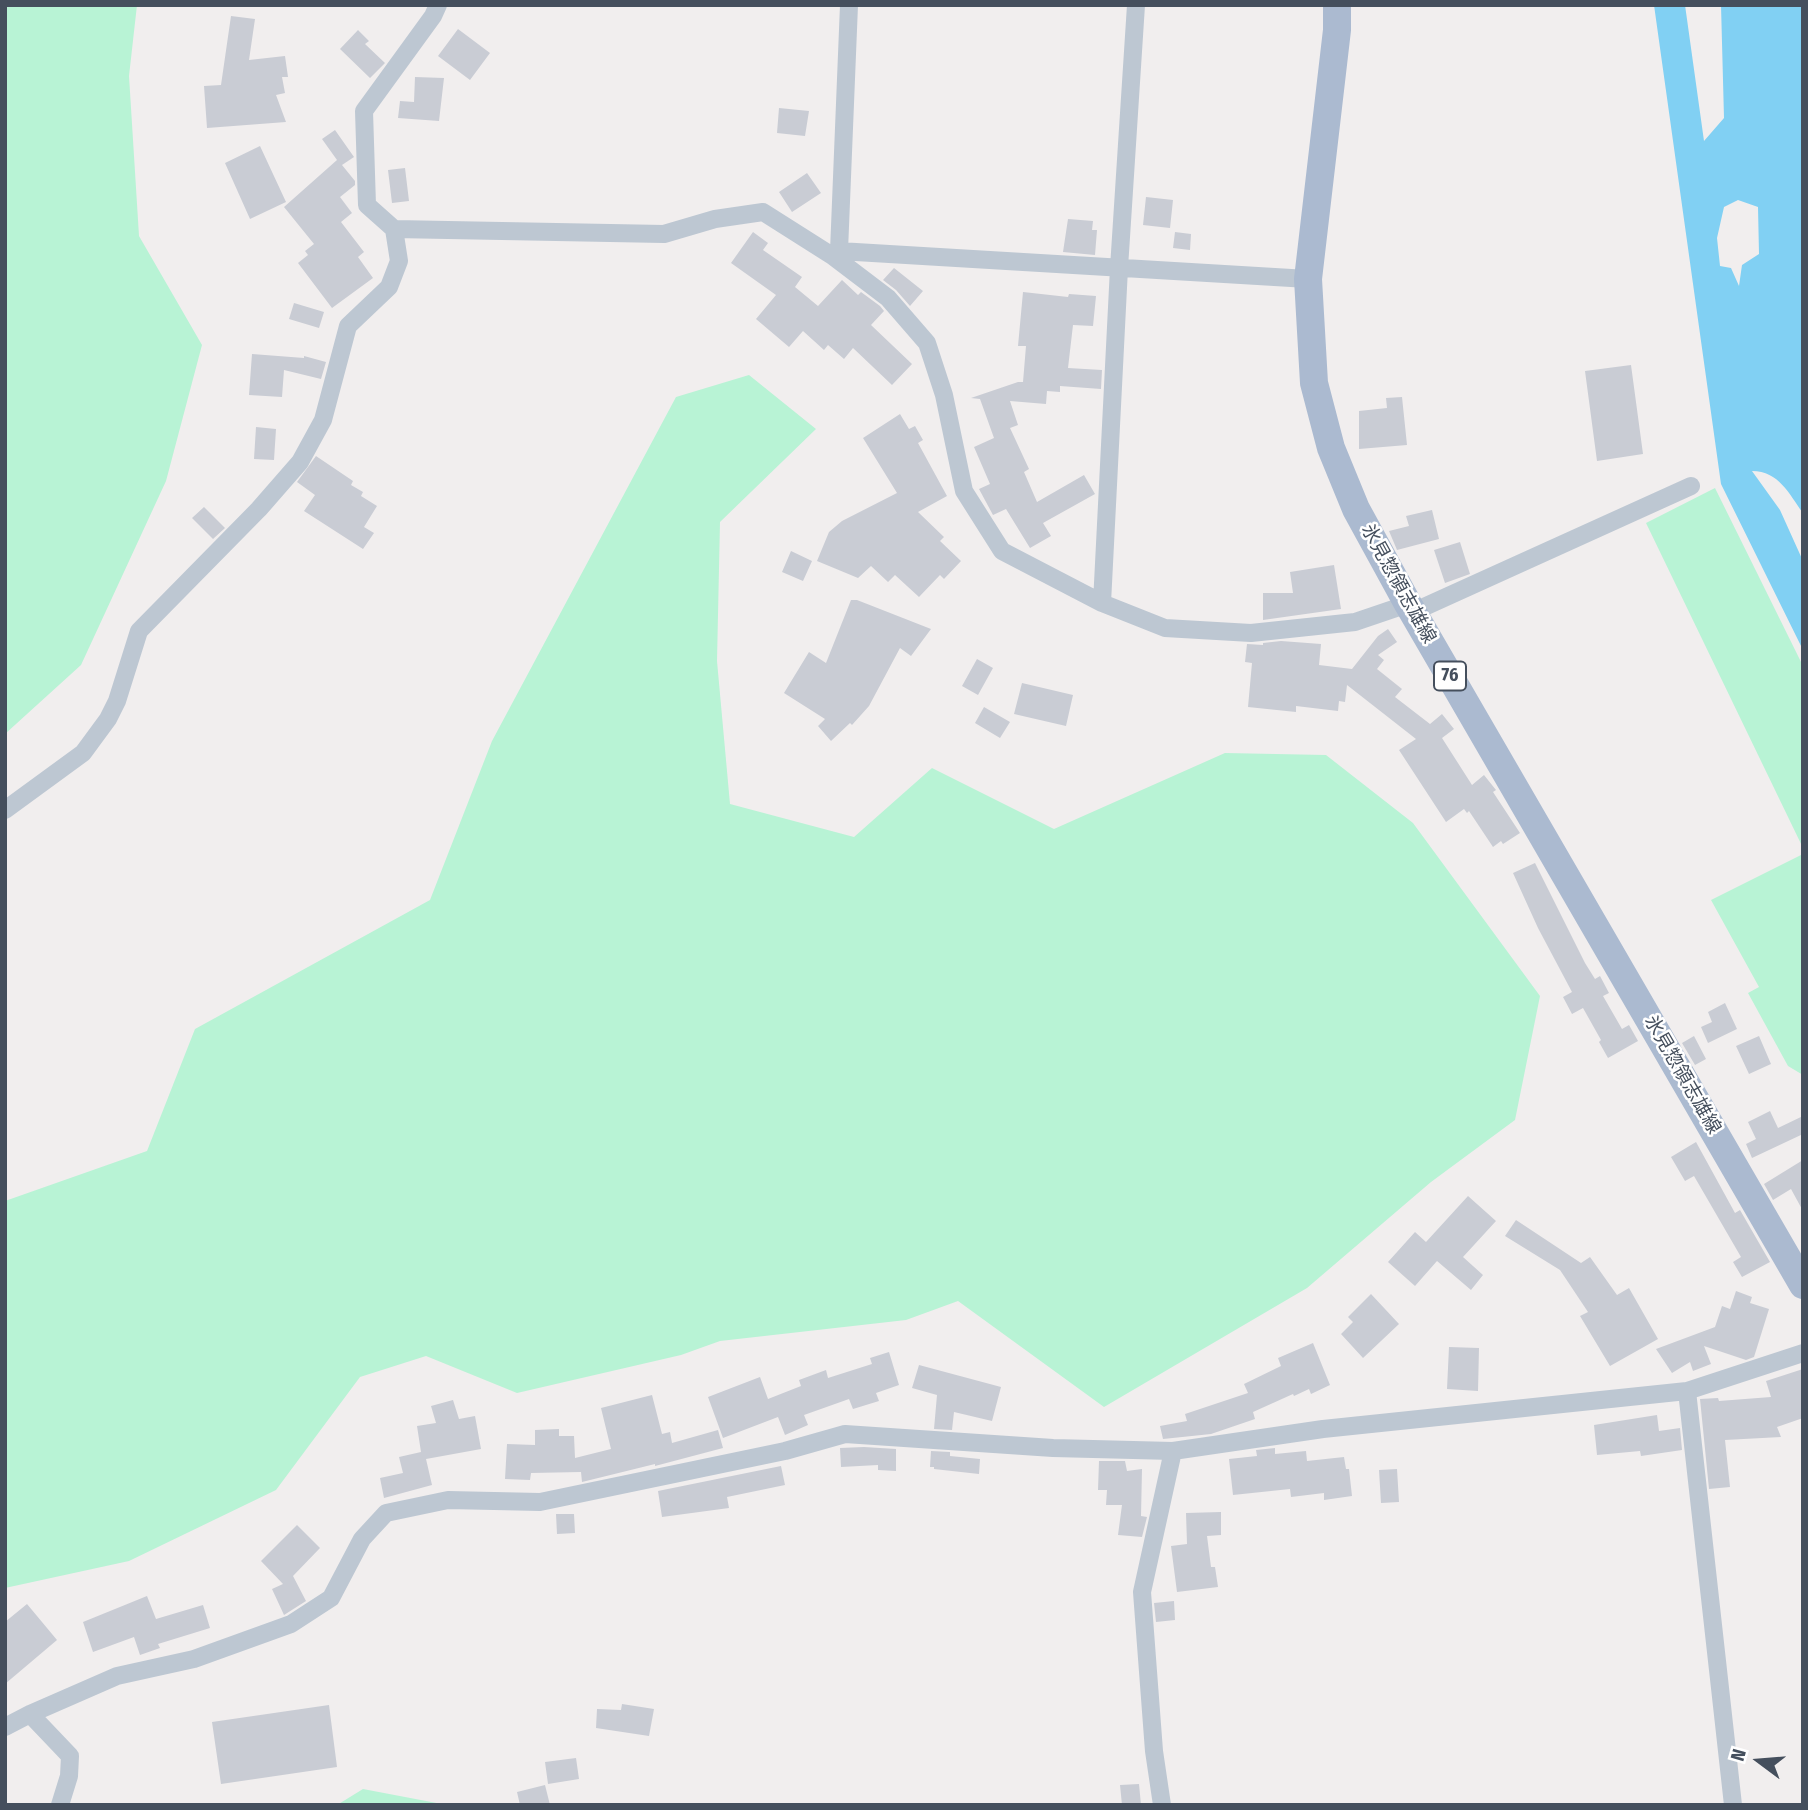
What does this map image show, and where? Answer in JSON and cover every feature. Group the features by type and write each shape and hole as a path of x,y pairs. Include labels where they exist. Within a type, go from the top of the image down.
{"main road":[{"name":"氷見惣領志雄線","path":"1337,5 1337,30 1308,279 1314,383 1331,448 1356,509 1410,608 1803,1285"}],"street":[{"path":"5,810 83,753 108,719 117,701 139,632 260,509 300,462 323,421 348,326 389,288 400,261 394,229 367,205 363,111 433,16 438,5"},
{"path":"836,254 849,5"},
{"path":"1102,603 1136,5"},
{"path":"394,229 664,234 715,219 764,212 836,254 888,298 927,344 944,395 964,491 1002,551 1102,603 1165,628 1251,633 1355,622 1410,608 1692,486"},
{"path":"836,254 1308,279"},
{"path":"5,1727 117,1676 194,1659 291,1624 331,1598 362,1539 386,1513 448,1500 540,1502 785,1451 845,1434 1053,1447 1173,1451 1324,1429 1687,1391 1803,1353"},
{"path":"1687,1391 1732,1805"},
{"path":"1162,1805 1154,1751 1142,1592 1173,1451"},
{"path":"30,1714 70,1756 69,1776 60,1805"}],"green space":[{"path":"5,5 137,5 129,76 139,236 202,345 166,481 81,665 5,734"},
{"path":"749,375 816,429 720,522 717,661 730,804 854,837 932,768 1054,829 1225,753 1326,755 1413,823 1540,996 1515,1120 1431,1182 1307,1288 1104,1407 958,1301 906,1320 720,1341 681,1355 517,1393 426,1356 360,1377 276,1490 129,1561 5,1588 5,1201 147,1151 195,1029 430,900 492,741 676,397"},
{"path":"1715,488 1803,666 1803,848 1646,523"},
{"path":"1803,854 1803,1075 1788,1066 1748,993 1759,987 1711,900"},
{"path":"363,1789 447,1805 337,1805"}],"water":[{"path":"1654,5 1685,5 1704,141 1724,118 1721,5 1803,5 1803,513 1776,479 1752,471 1780,510 1803,561 1803,650 1721,484","holes":["1738,200 1758,207 1759,254 1742,265 1739,286 1731,268 1720,266 1717,238 1724,207"]}],"building":[{"path":"231,16 255,19 249,60 285,56 288,77 282,77 285,93 276,95 286,122 207,128 204,86 221,85"},
{"path":"458,29 490,53 470,80 438,56"},
{"path":"358,30 369,41 365,44 385,63 370,78 340,49"},
{"path":"415,77 444,78 439,121 398,118 400,101 414,102"},
{"path":"779,108 809,111 805,136 777,133"},
{"path":"335,130 354,157 342,165 355,181 355,185 340,197 352,213 341,222 364,252 358,257 373,278 332,308 298,263 308,255 305,251 314,244 284,207 337,160 322,139"},
{"path":"260,146 286,202 250,219 225,163"},
{"path":"405,168 409,201 392,203 388,170"},
{"path":"807,173 821,193 792,212 779,192"},
{"path":"1146,197 1173,200 1170,228 1143,225"},
{"path":"1068,219 1093,221 1092,230 1097,230 1095,255 1063,252"},
{"path":"753,232 768,243 763,250 802,277 795,287 818,306 842,280 858,295 861,292 880,306 884,311 871,325 912,364 892,385 853,348 844,359 828,345 824,350 803,331 789,347 756,319 776,295 731,263"},
{"path":"1175,232 1191,234 1190,250 1173,248"},
{"path":"894,268 923,291 910,306 883,280"},
{"path":"1023,292 1068,297 1069,294 1096,296 1093,326 1073,325 1068,368 1102,370 1101,389 1060,386 1060,392 1047,391 1046,404 1010,401 1018,425 1010,428 1029,469 1024,472 1037,502 1084,475 1095,494 1043,523 1051,536 1030,548 1006,509 993,515 979,489 990,484 974,447 994,438 980,399 971,398 1023,382 1026,346 1018,346"},
{"path":"294,303 324,312 319,328 289,319"},
{"path":"252,354 304,356 326,362 321,379 284,370 282,397 249,395"},
{"path":"1631,365 1643,454 1597,461 1585,371"},
{"path":"1402,397 1407,445 1359,449 1359,411 1387,408 1386,398"},
{"path":"900,414 909,429 915,426 923,440 918,443 947,496 918,512 944,537 940,541 961,561 944,579 940,575 919,597 895,575 888,582 871,566 858,578 817,561 829,532 842,521 897,493 863,438"},
{"path":"256,427 276,429 274,460 254,459"},
{"path":"316,456 353,481 351,485 363,492 361,496 377,506 364,527 374,533 363,549 304,511 315,495 297,482"},
{"path":"204,507 225,528 213,539 192,518"},
{"path":"1432,510 1439,539 1397,550 1389,531 1409,526 1406,516"},
{"path":"1460,542 1470,574 1445,583 1434,550"},
{"path":"791,551 812,561 803,581 782,572"},
{"path":"1334,565 1341,609 1263,620 1263,593 1293,593 1290,572"},
{"path":"851,600 931,629 911,656 900,648 869,706 852,725 850,723 831,741 818,726 825,719 784,693 809,652 826,663"},
{"path":"1388,629 1397,642 1378,655 1384,660 1377,669 1402,689 1395,697 1430,724 1442,714 1454,729 1442,738 1472,785 1484,775 1496,790 1493,792 1520,833 1503,844 1501,841 1493,847 1469,811 1467,813 1464,809 1446,822 1399,750 1416,739 1347,685 1345,702 1339,701 1338,711 1296,706 1296,712 1248,707 1252,663 1245,662 1247,644 1263,645 1281,641 1321,644 1319,665 1352,669 1378,636"},
{"path":"977,659 993,668 978,695 962,686"},
{"path":"1022,683 1073,695 1066,726 1014,714"},
{"path":"984,707 1010,722 1000,738 975,723"},
{"path":"1535,863 1585,963 1595,979 1600,976 1609,993 1603,996 1622,1029 1629,1025 1638,1041 1608,1058 1583,1008 1572,1014 1563,997 1572,992 1513,873"},
{"path":"1725,1003 1737,1029 1708,1043 1701,1027 1712,1022 1708,1012"},
{"path":"1694,1036 1706,1059 1695,1065 1682,1043"},
{"path":"1759,1036 1771,1064 1749,1074 1736,1046"},
{"path":"1770,1111 1778,1128 1803,1116 1803,1134 1752,1158 1746,1144 1756,1139 1748,1122"},
{"path":"1696,1142 1735,1213 1740,1210 1770,1262 1742,1277 1733,1262 1741,1257 1694,1176 1685,1181 1671,1157"},
{"path":"1803,1160 1803,1211 1791,1189 1773,1200 1764,1184"},
{"path":"1468,1196 1496,1221 1463,1257 1483,1275 1471,1290 1437,1261 1415,1286 1388,1262 1415,1232 1426,1242"},
{"path":"1516,1220 1581,1263 1590,1257 1617,1295 1629,1288 1658,1339 1610,1366 1580,1316 1588,1312 1560,1270 1505,1236"},
{"path":"1736,1291 1752,1297 1750,1303 1769,1309 1754,1357 1746,1360 1704,1346 1711,1364 1693,1371 1690,1362 1672,1373 1656,1349 1715,1327 1722,1306 1730,1309"},
{"path":"1371,1294 1399,1324 1363,1358 1341,1334 1353,1322 1348,1317"},
{"path":"1313,1343 1330,1385 1311,1394 1309,1389 1294,1396 1293,1394 1253,1412 1255,1419 1211,1434 1163,1439 1160,1426 1187,1421 1185,1414 1248,1393 1244,1384 1281,1366 1278,1358"},
{"path":"1449,1347 1479,1348 1478,1391 1447,1389"},
{"path":"889,1352 899,1385 876,1393 879,1401 853,1409 849,1399 804,1415 808,1425 785,1435 778,1417 723,1438 708,1397 760,1377 768,1399 801,1386 799,1380 826,1370 828,1378 872,1364 870,1358"},
{"path":"919,1365 1001,1387 992,1421 954,1412 952,1430 934,1429 937,1395 912,1388"},
{"path":"1803,1369 1803,1418 1777,1427 1781,1437 1725,1440 1730,1487 1709,1489 1700,1399 1718,1398 1719,1401 1771,1397 1766,1381"},
{"path":"652,1395 662,1434 670,1432 672,1443 718,1430 723,1448 582,1482 581,1472 531,1473 530,1480 505,1479 507,1444 535,1445 535,1430 559,1429 559,1436 574,1436 575,1458 611,1449 601,1408"},
{"path":"453,1400 459,1419 475,1416 481,1449 426,1459 432,1485 384,1498 380,1478 403,1473 399,1457 421,1452 417,1426 436,1423 431,1406"},
{"path":"1657,1415 1659,1431 1680,1428 1682,1450 1641,1456 1640,1451 1597,1455 1594,1425"},
{"path":"840,1448 896,1449 896,1471 878,1470 878,1465 841,1467"},
{"path":"1275,1448 1275,1454 1306,1451 1307,1461 1344,1457 1346,1469 1349,1469 1352,1496 1324,1500 1324,1493 1291,1497 1290,1489 1233,1495 1229,1459 1257,1456 1256,1450"},
{"path":"931,1451 980,1459 979,1474 934,1469 930,1467"},
{"path":"1099,1461 1125,1461 1127,1471 1142,1469 1141,1516 1147,1517 1142,1537 1118,1535 1122,1505 1106,1505 1107,1490 1098,1490"},
{"path":"781,1466 785,1485 727,1497 729,1508 662,1517 658,1491"},
{"path":"1397,1469 1399,1502 1381,1503 1379,1470"},
{"path":"1221,1512 1221,1535 1207,1536 1211,1567 1215,1567 1218,1587 1177,1592 1171,1546 1187,1544 1186,1513"},
{"path":"556,1514 574,1514 575,1533 557,1534"},
{"path":"297,1525 320,1548 293,1576 306,1601 284,1615 272,1589 283,1584 261,1561"},
{"path":"147,1596 156,1619 203,1605 210,1628 158,1644 160,1648 140,1655 134,1637 93,1652 83,1622"},
{"path":"1174,1601 1175,1620 1156,1622 1154,1603"},
{"path":"27,1604 57,1640 5,1684 5,1622"},
{"path":"622,1704 654,1709 649,1736 596,1728 597,1709 621,1710"},
{"path":"329,1705 337,1767 221,1784 212,1722"},
{"path":"576,1758 579,1779 548,1784 545,1762"},
{"path":"1139,1784 1141,1805 1122,1805 1120,1785"},
{"path":"545,1785 550,1805 520,1805 517,1792"}]}
